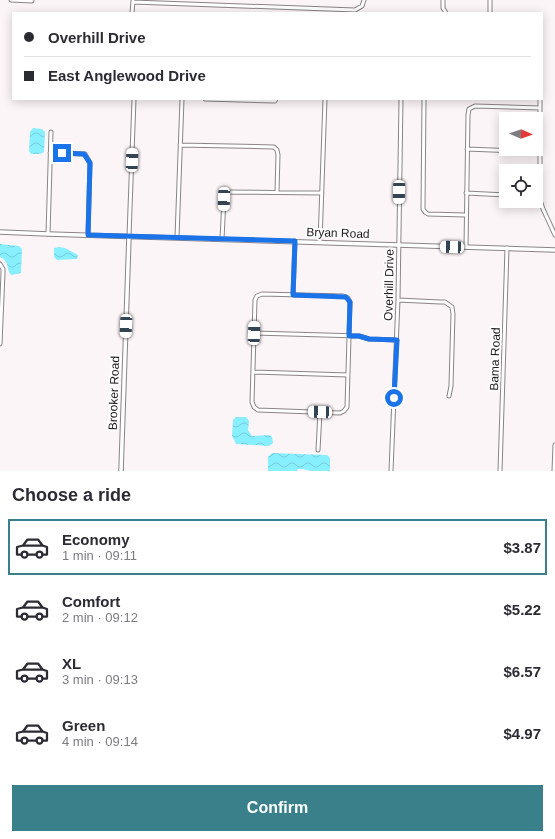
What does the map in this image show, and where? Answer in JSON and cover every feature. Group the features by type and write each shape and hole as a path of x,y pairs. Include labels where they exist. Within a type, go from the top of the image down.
{"street":[{"path":"11,0 32,1"},
{"path":"132,12 133,1 356,10 362,6 364,0"},
{"path":"443,0 443,7 446,12"},
{"path":"490,0 490,12"},
{"name":"Brooker Road","path":"121,471 134,100"},
{"path":"177,238 182,100"},
{"path":"240,100 276,100"},
{"path":"320,242 325,100"},
{"name":"Overhill Drive","path":"391,471 400,245 398,238 401,100"},
{"path":"424,100 423,208 426,213 430,214 466,215"},
{"path":"540,100 540,112"},
{"path":"466,247 468,113 470,108 475,106 540,108"},
{"path":"48,234 51,132"},
{"path":"180,145 274,147 277,150 278,155 277,192"},
{"path":"467,149 499,150"},
{"path":"50,153 84,154 90,163 88,235"},
{"path":"222,239 224,199 226,193 322,193"},
{"path":"466,193 499,195"},
{"path":"543,208 555,235"},
{"name":"Bryan Road","path":"0,232 555,250"},
{"path":"293,295 295,241"},
{"name":"Bama Road","path":"500,471 507,248"},
{"path":"0,264 3,269 0,342"},
{"path":"262,294 293,295 343,296 348,298 350,302 347,407 346,410 342,412 256,409 252,402 255,300 257,296 262,294"},
{"path":"398,300 445,302 452,307 451,386 449,396"},
{"path":"254,333 359,336 369,339 397,340"},
{"path":"253,372 348,375"},
{"path":"318,450 320,412"},
{"path":"554,471 555,445"}],"water":[{"path":"33,128 42,129 45,132 44,152 40,154 31,154 29,151 30,132"},
{"path":"0,244 19,246 22,249 21,273 11,275 6,261 0,257"},
{"path":"54,248 65,248 78,255 77,259 57,260 54,257"},
{"path":"236,417 246,417 249,421 248,430 252,436 269,435 272,437 273,443 269,446 236,444 232,436 233,420"},
{"path":"272,453 327,455 330,458 330,471 310,471 298,469 297,471 268,471 268,457"}],"route":[{"path":"62,153 84,154 90,163 88,235 295,241 293,295 346,297 350,302 349,336 359,336 369,339 397,340 394,398"}]}
